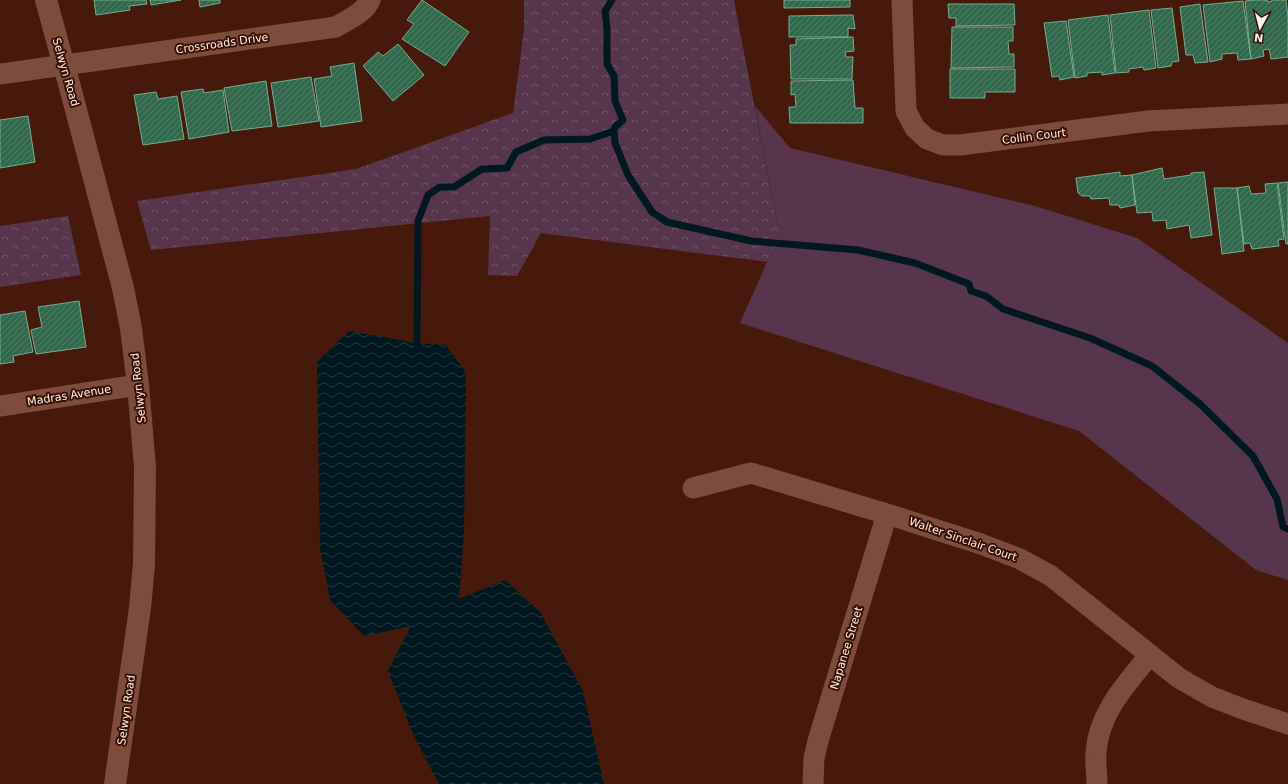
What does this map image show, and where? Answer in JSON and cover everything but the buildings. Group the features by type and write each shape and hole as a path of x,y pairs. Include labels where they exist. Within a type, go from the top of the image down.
{"street":[{"name":"Selwyn Road","path":"46,0 123,288 131,328 146,467 144,564 140,608 115,784"},
{"name":"Crossroads Drive","path":"0,74 336,27 356,15 368,5 370,0"},
{"name":"Collin Court","path":"902,0 906,111 915,128 927,139 943,145 960,145 1148,121 1288,114"},
{"name":"Madras Avenue","path":"0,406 138,385"},
{"name":"Walter Sinclair Court","path":"693,488 751,473 981,544 1026,562 1051,576 1180,678 1212,697 1288,724"},
{"name":"Napanee Street","path":"813,784 814,758 818,741 887,514"},
{"path":"1097,784 1096,753 1104,717 1112,703 1150,655"}],"green space":[{"path":"524,0 734,0 781,243 767,262 541,233 517,276 488,275 490,216 151,250 137,201 356,169 513,113 524,29"},
{"path":"755,106 790,148 1035,206 1137,238 1288,343 1288,580 1256,570 1079,431 740,323 767,262 781,243"},
{"path":"68,216 81,275 0,287 0,226"}],"water":[{"path":"349,331 417,343 446,345 466,373 464,534 459,599 505,580 540,612 583,691 604,784 439,784 414,736 388,671 411,626 364,636 330,600 320,548 317,362"}],"waterway":[{"path":"612,0 605,11 607,29 607,64 614,76 615,101 623,120 615,127 615,143 628,175 652,212 667,222 751,241 858,250 915,263 969,284 971,291 986,296 1003,309 1090,338 1152,366 1200,404 1253,456 1277,499 1283,527 1288,529"},
{"path":"417,343 418,221 428,195 440,187 454,187 482,169 507,168 516,152 544,140 590,139 614,131"}]}
